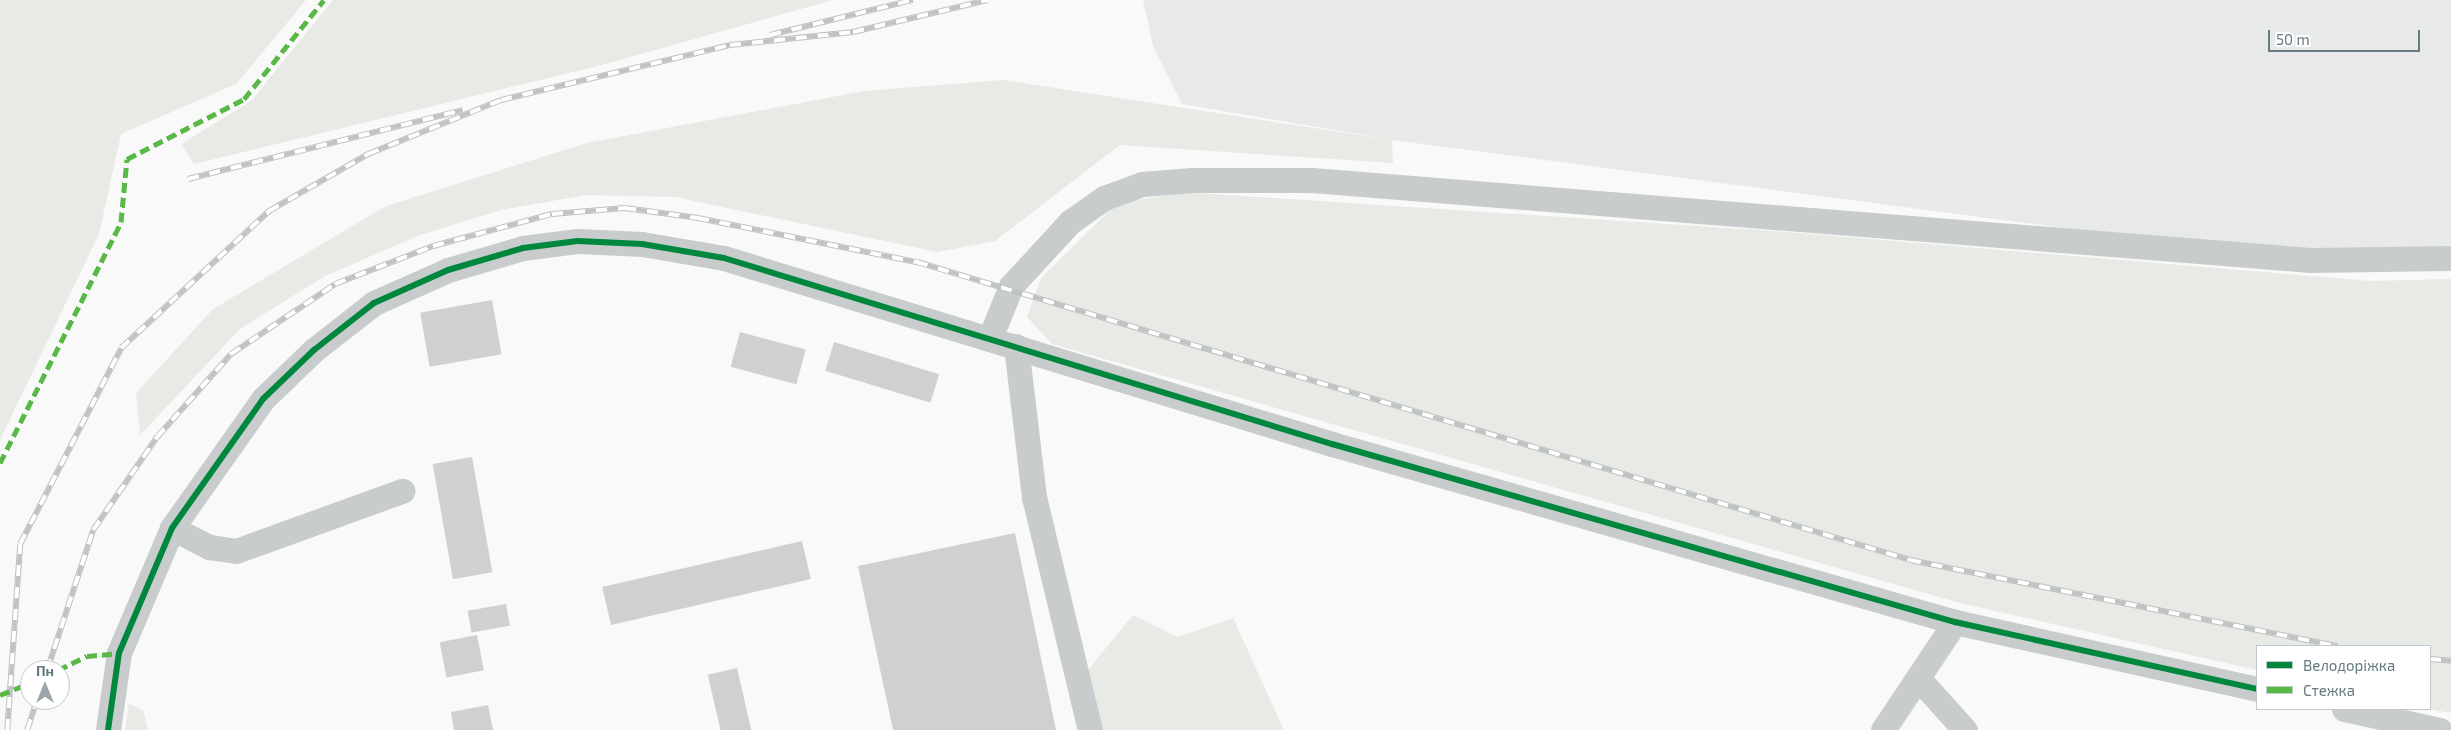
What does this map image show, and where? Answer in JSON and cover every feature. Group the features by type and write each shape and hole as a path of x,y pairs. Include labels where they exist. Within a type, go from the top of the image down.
{"street":[{"path":"990,338 1011,286 1070,222 1104,198 1142,184 1192,180 1341,182 2310,260 2451,258"},
{"path":"108,730 119,653 172,528 263,399 314,350 374,303 448,270 523,248 578,241 642,244 724,258 1332,444 1955,622 2256,689"},
{"path":"1016,346 1034,497 1090,730"},
{"path":"172,528 209,547 236,551 402,491"},
{"path":"1883,730 1919,679 1955,622"},
{"path":"1919,679 1965,730"},
{"path":"2349,710 2440,730"}],"shaded area":[{"path":"0,0 306,0 236,84 121,134 99,234 0,440"},
{"path":"333,0 833,0 598,66 194,164 181,144 251,101"},
{"path":"1143,0 2451,0 2451,262 2310,260 1392,140 1182,104 1153,46"},
{"path":"1003,80 1392,140 1393,163 1120,145 995,241 937,252 675,197 586,195 501,210 420,235 325,276 240,329 140,435 136,393 213,309 386,206 587,143 864,91"},
{"path":"1182,192 1788,232 2370,281 2451,279 2451,713 2431,709 2431,645 2256,645 2256,670 1960,603 1052,344 1027,317 1041,278 1116,204"},
{"path":"1133,615 1178,637 1233,618 1284,730 1103,730 1088,670"},
{"path":"129,704 143,710 148,730 125,730"}],"building":[{"path":"492,300 502,354 430,367 420,313"},
{"path":"740,332 806,350 796,384 731,367"},
{"path":"834,342 939,374 930,403 825,371"},
{"path":"472,457 492,572 453,579 433,464"},
{"path":"1015,533 1056,730 893,730 858,566"},
{"path":"802,541 811,579 611,625 602,587"},
{"path":"506,604 510,626 471,632 468,611"},
{"path":"477,635 484,670 447,678 440,642"},
{"path":"737,668 751,730 721,730 708,675"},
{"path":"488,705 493,730 454,730 451,712"}],"railway":[{"path":"770,35 913,0"},
{"path":"7,730 20,544 121,348 269,211 368,154 501,100 730,45 853,32 987,0"},
{"path":"188,179 462,110"},
{"path":"50,660 93,530 157,437 231,354 335,284 433,246 552,214 625,208 698,218 917,262 1910,560 2332,645"},
{"path":"2431,659 2451,661"},
{"path":"27,730 34,710"}],"marked path":[{"path":"0,463 121,222 127,159 244,99 324,0"},
{"path":"70,664 87,656 119,653"},
{"path":"0,695 20,687"}],"cycle path":[{"path":"108,730 119,653 172,528 263,399 314,350 374,303 448,270 523,248 578,241 642,244 724,258 1332,444 1955,622 2256,689"}]}
